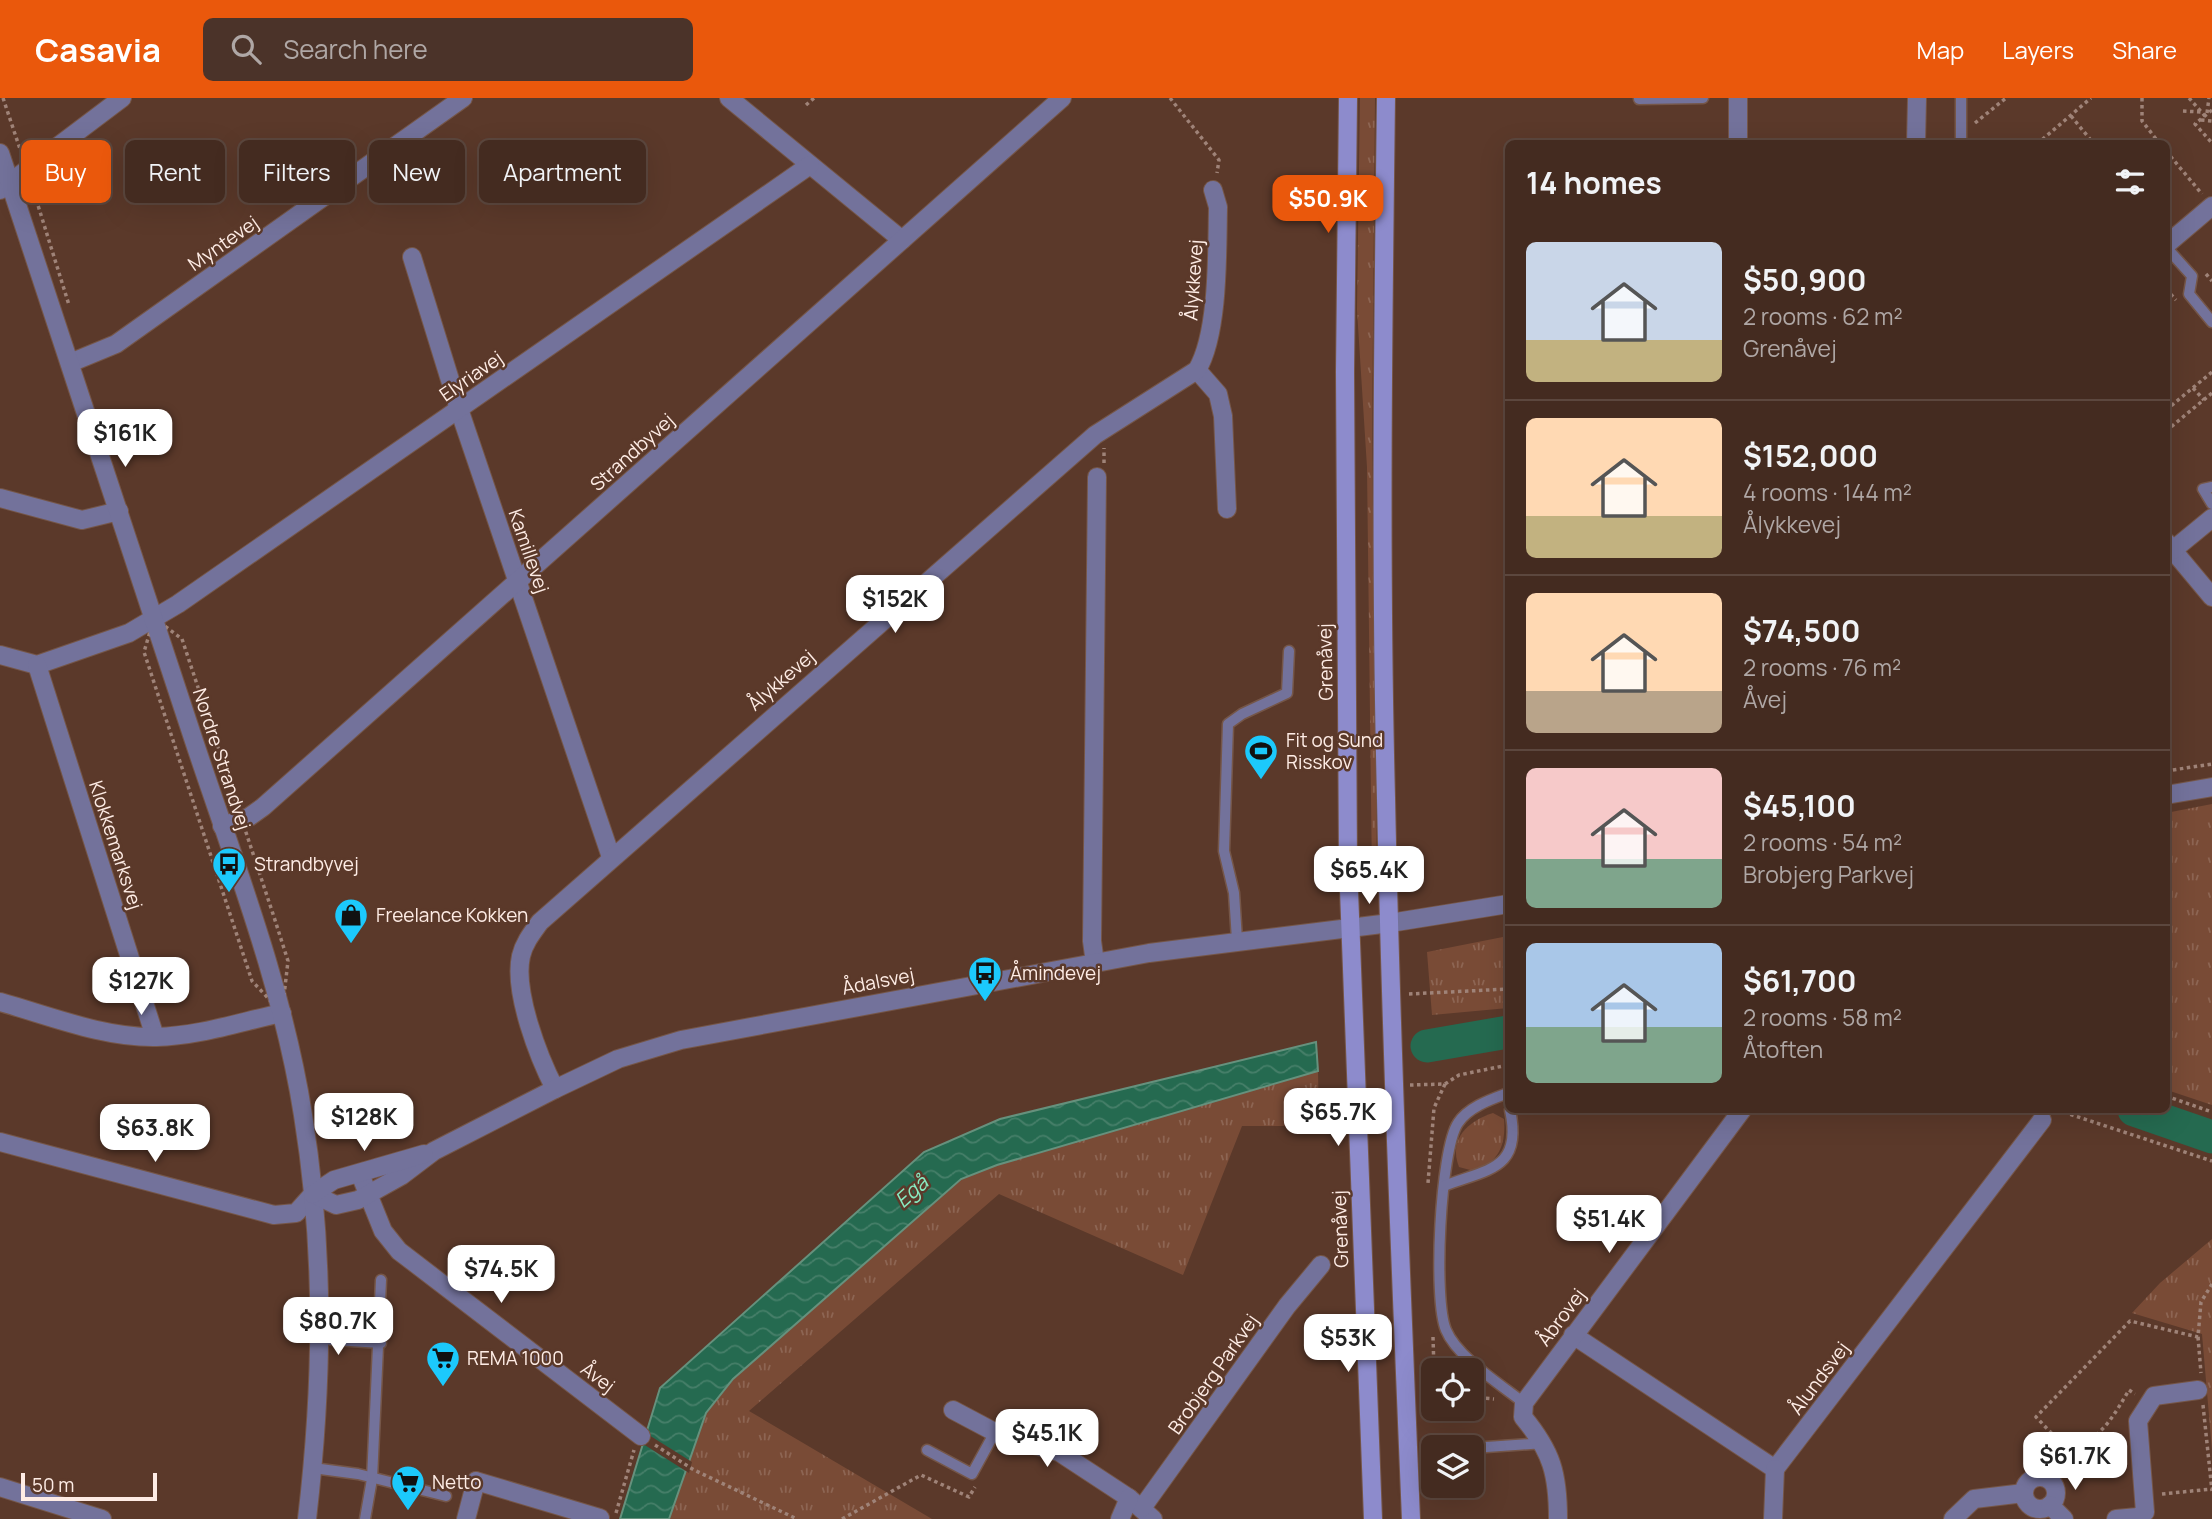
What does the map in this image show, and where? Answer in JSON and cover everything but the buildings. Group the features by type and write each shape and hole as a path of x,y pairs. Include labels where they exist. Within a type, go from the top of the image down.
{"main road":[{"name":"Grenåvej","path":"1348,98 1345,583 1353,1038 1374,1519"},
{"path":"1386,98 1383,622 1393,1065 1412,1519"}],"street":[{"path":"5,187 122,98"},
{"name":"Myntevej","path":"70,363 116,344 463,98"},
{"path":"729,98 902,240"},
{"name":"Strandbyvej","path":"222,826 249,817 263,807 1062,98"},
{"path":"1738,98 1738,140"},
{"path":"1916,140 1917,98"},
{"name":"Nordre Strandvej","path":"0,153 5,187 70,363 282,1013 299,1089 313,1194 321,1289 313,1468 307,1519"},
{"name":"Elyriavej","path":"37,666 129,633 154,618 810,165"},
{"name":"Ålykkevej","path":"555,1090 530,1022 522,987 521,959 530,936 540,922 1095,435 1116,418 1197,370 1205,357 1211,332 1219,207 1213,190"},
{"path":"2170,243 2212,206"},
{"name":"Kamillevej","path":"412,257 459,409 611,857"},
{"path":"1197,370 1219,394 1223,416 1227,509"},
{"path":"1095,963 1092,941 1097,477"},
{"path":"0,498 82,520 119,511"},
{"path":"2212,518 2170,546 2212,597"},
{"path":"0,655 37,666"},
{"name":"Klokkemarksvej","path":"37,666 155,1037"},
{"path":"2170,794 2212,788"},
{"name":"Ådalsvej","path":"313,1194 334,1180 434,1151 618,1059 681,1040 1095,963 1237,940 1390,923 1505,904"},
{"path":"0,1002 117,1034 155,1037 198,1034 282,1013"},
{"name":"Åbrovej","path":"1523,1410 1573,1335 1740,1113"},
{"name":"Ålundsvej","path":"1775,1469 2049,1115"},
{"path":"0,1142 274,1215 296,1213 313,1194"},
{"name":"Ådalsvej","path":"313,1194 336,1205 348,1204 401,1176 434,1151"},
{"name":"Åvej","path":"360,1174 383,1231 399,1251 640,1435"},
{"name":"Brobjerg Parkvej","path":"1120,1519 1141,1509 1287,1306 1321,1265"},
{"path":"1573,1335 1775,1469 1773,1519"},
{"path":"2116,1519 2138,1517 2145,1512 2146,1496 2138,1421 2150,1402 2154,1396 2200,1387"},
{"path":"953,1410 995,1432 1059,1452 1141,1509"},
{"path":"1523,1410 1553,1463 1558,1491 1558,1519"},
{"path":"2024,1493 2030,1480 2043,1477 2051,1481 2056,1490 2050,1505"},
{"path":"466,1519 476,1481 600,1518"},
{"path":"0,1487 102,1519"},
{"path":"2024,1493 2032,1507 2050,1505"},
{"path":"1953,1519 1974,1499 2024,1493"},
{"path":"2050,1505 2064,1519"}],"lane":[{"path":"1639,99 1703,98"},
{"path":"1961,98 1961,140"},
{"path":"2170,251 2192,276 2189,294 2212,322"},
{"path":"2212,487 2203,489 2212,504"},
{"path":"1237,940 1234,893 1224,851 1228,724 1242,714 1287,693 1289,651"},
{"path":"1505,1101 1491,1099 1458,1123 1449,1148 1439,1247 1442,1320 1446,1331 1478,1367 1523,1410"},
{"path":"1444,1186 1480,1177 1498,1167 1508,1150 1513,1130 1510,1113"},
{"path":"365,1519 372,1479 381,1343 381,1280"},
{"path":"320,1339 381,1343"},
{"path":"927,1450 972,1474 995,1432"},
{"path":"1484,1447 1544,1443"},
{"path":"313,1468 446,1496"}],"path":[{"path":"806,105 814,98"},
{"path":"1170,98 1219,160 1213,190"},
{"path":"1961,123 1977,122 2006,98"},
{"path":"2042,140 2091,98"},
{"path":"2142,98 2142,121 2157,140"},
{"path":"2189,98 2206,115"},
{"path":"2206,115 2209,98"},
{"path":"2212,110 2195,124 2212,143"},
{"path":"2183,111 2201,112"},
{"path":"2070,115 2091,140"},
{"path":"2201,120 2212,121"},
{"path":"2170,156 2212,206"},
{"path":"2170,406 2212,372"},
{"path":"2192,387 2204,400"},
{"path":"2170,428 2212,393"},
{"path":"2170,770 2212,764"},
{"path":"1391,995 1505,989"},
{"path":"1445,1084 1459,1074 1505,1066"},
{"path":"2170,1097 2212,1112"},
{"path":"2049,1115 2212,1161"},
{"path":"2146,1496 2212,1490 2200,1387 2198,1337 2201,1302 2212,1284"},
{"path":"2150,1402 2129,1390 2112,1419 2090,1441 2067,1444 2057,1439 2036,1417 2130,1321 2198,1337"},
{"path":"614,1519 640,1435 694,1470 797,1519"},
{"path":"2043,1477 2050,1447 2057,1439"},
{"path":"842,1519 921,1475 969,1497 980,1477"}],"green space":[{"path":"1360,98 1375,98 1372,439 1377,877 1372,877 1367,467 1357,310"},
{"path":"2212,804 2212,1105 2170,1091 2170,812"},
{"path":"1505,937 1505,1008 1432,1015 1427,952"},
{"path":"1318,1071 1319,1126 1242,1126 1183,1275 999,1194 749,1411 932,1519 669,1519 706,1412 733,1379 961,1179 997,1165"},
{"path":"1493,1113 1504,1119 1504,1137 1499,1151 1490,1163 1474,1171 1459,1167 1456,1148 1462,1132 1484,1116"},
{"path":"2212,1239 2212,1450 2202,1334 2132,1313 2160,1283"}],"water":[{"name":"Egå","path":"1316,1042 1318,1071 997,1165 961,1179 733,1379 706,1413 669,1519 620,1519 660,1388 924,1152 1000,1119"}],"pier":[{"path":"644,1432 692,1462 689,1473 640,1442"}],"waterway":[{"path":"1427,1046 1505,1033"},
{"path":"2143,1113 2212,1137"}],"place":[{"name":"Fit og Sund Risskov","path":"1261,781"},
{"name":"Strandbyvej","path":"229,894"},
{"name":"Freelance Kokken","path":"351,945"},
{"name":"Åmindevej","path":"985,1003"},
{"name":"REMA 1000","path":"443,1388"},
{"name":"Netto","path":"408,1512"}]}
